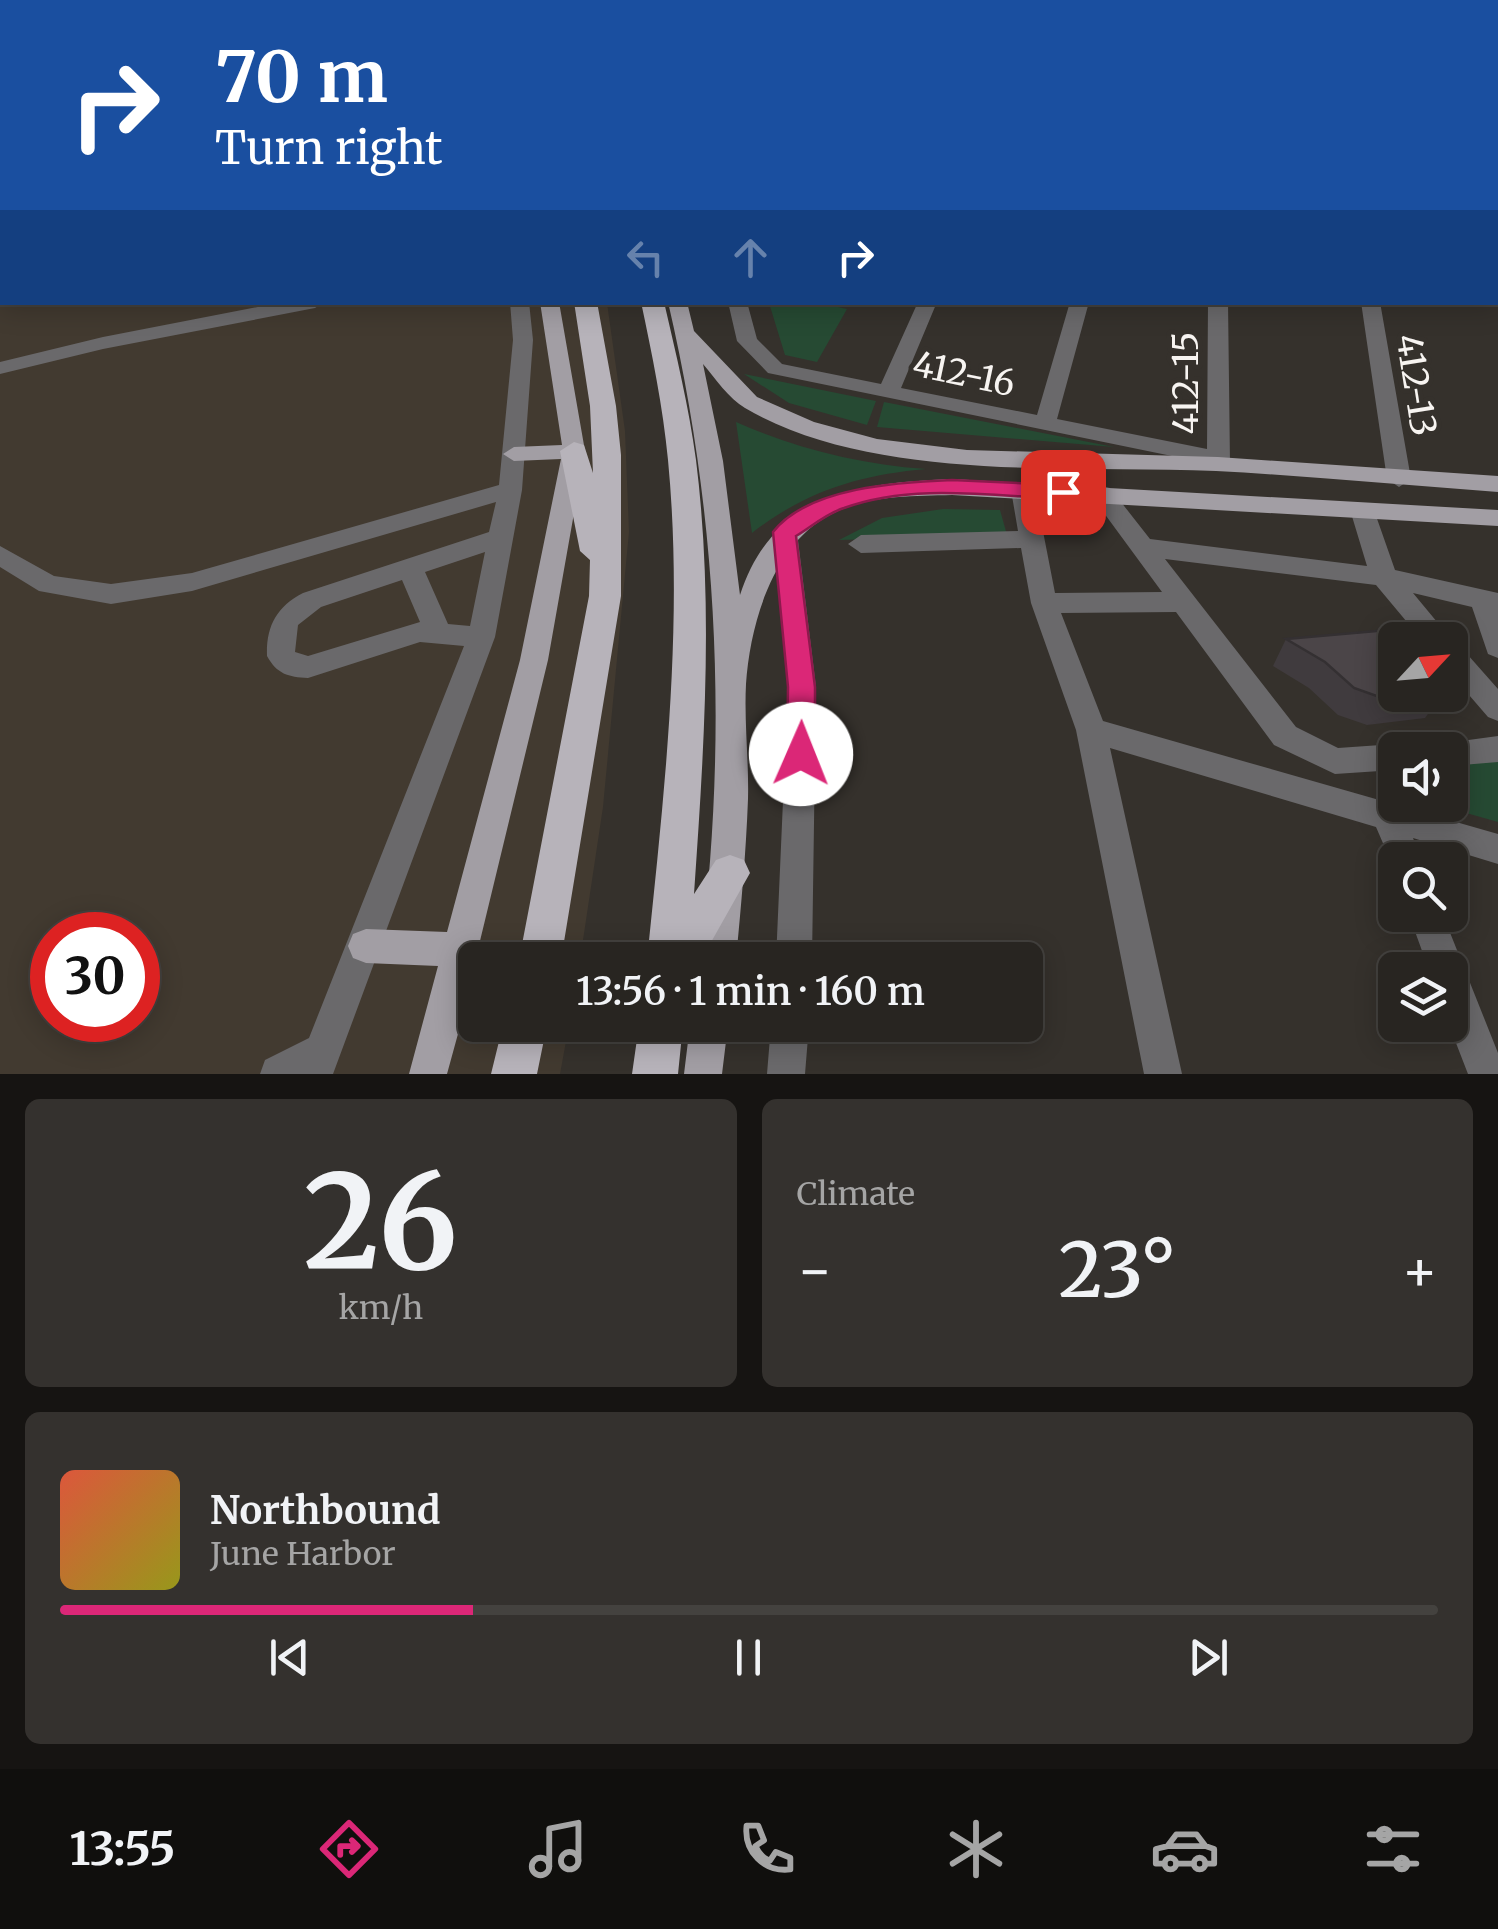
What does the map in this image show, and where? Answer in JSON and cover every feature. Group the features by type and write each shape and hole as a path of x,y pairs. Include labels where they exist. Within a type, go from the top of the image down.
{"highway":[{"path":"543,942 605,596 607,455 586,305"},
{"path":"653,305 682,462 688,563 686,685 669,942"},
{"path":"574,451 605,596"},
{"path":"689,942 730,873"},
{"path":"514,1074 521,1042"},
{"path":"655,1074 659,1042"}],"main road":[{"path":"465,942 534,660 574,451 550,305"},
{"path":"678,305 712,459 732,678 730,873 720,942"},
{"path":"687,335 749,402 806,427 876,446 1022,460 1218,461 1498,484"},
{"path":"514,454 574,451"},
{"path":"1022,460 1024,490"},
{"path":"732,678 752,593 785,532 835,502 862,494 927,487 1024,490 1498,518"},
{"path":"366,946 458,950"},
{"path":"428,1074 458,968"},
{"path":"703,1074 708,1042"}],"street":[{"path":"0,368 301,305"},
{"path":"279,1074 319,1062 482,636 510,490 523,340 520,305"},
{"name":"412-16","path":"737,305 747,341 775,369 1218,461"},
{"path":"888,392 927,305"},
{"path":"1046,424 1079,305"},
{"name":"412-15","path":"1218,305 1218,461"},
{"name":"412-13","path":"1370,305 1399,478"},
{"path":"0,347 22,361"},
{"path":"0,555 48,584 110,594 225,574 510,490"},
{"path":"1024,490 1044,602 1090,730 1163,1074"},
{"path":"1102,494 1285,736 1335,761 1378,758"},
{"path":"1363,513 1384,577 1423,622"},
{"path":"785,532 802,687 795,942"},
{"path":"482,636 437,630 420,632 308,667 291,666 281,656 280,633 296,608 502,538"},
{"path":"861,544 1033,539"},
{"path":"1142,547 1384,577 1490,602 1498,647"},
{"path":"411,568 437,630"},
{"path":"1044,602 1184,602"},
{"path":"1468,675 1498,709"},
{"path":"1090,730 1378,813"},
{"path":"1468,751 1498,749"},
{"path":"1408,822 1498,849"},
{"path":"1468,1025 1487,1074"},
{"path":"786,1074 789,1042"}],"shaded area":[{"path":"0,305 607,305 625,431 629,532 603,807 583,942 458,942 458,1042 566,1042 560,1074 0,1074"}],"green space":[{"path":"770,305 829,305 847,309 817,362 785,355"},
{"path":"744,374 876,401 867,425 789,403"},
{"path":"884,402 1114,447 877,427"},
{"path":"736,422 829,454 926,469 834,488 793,506 752,533"},
{"path":"943,509 1000,510 1007,535 839,540 882,518"},
{"path":"1498,759 1498,822 1468,814 1468,763"}],"building":[{"path":"1378,631 1378,697 1354,688 1325,662 1286,639"}],"route":[{"path":"801,754 802,687 785,532 835,502 862,494 927,487 1063,492"}]}
